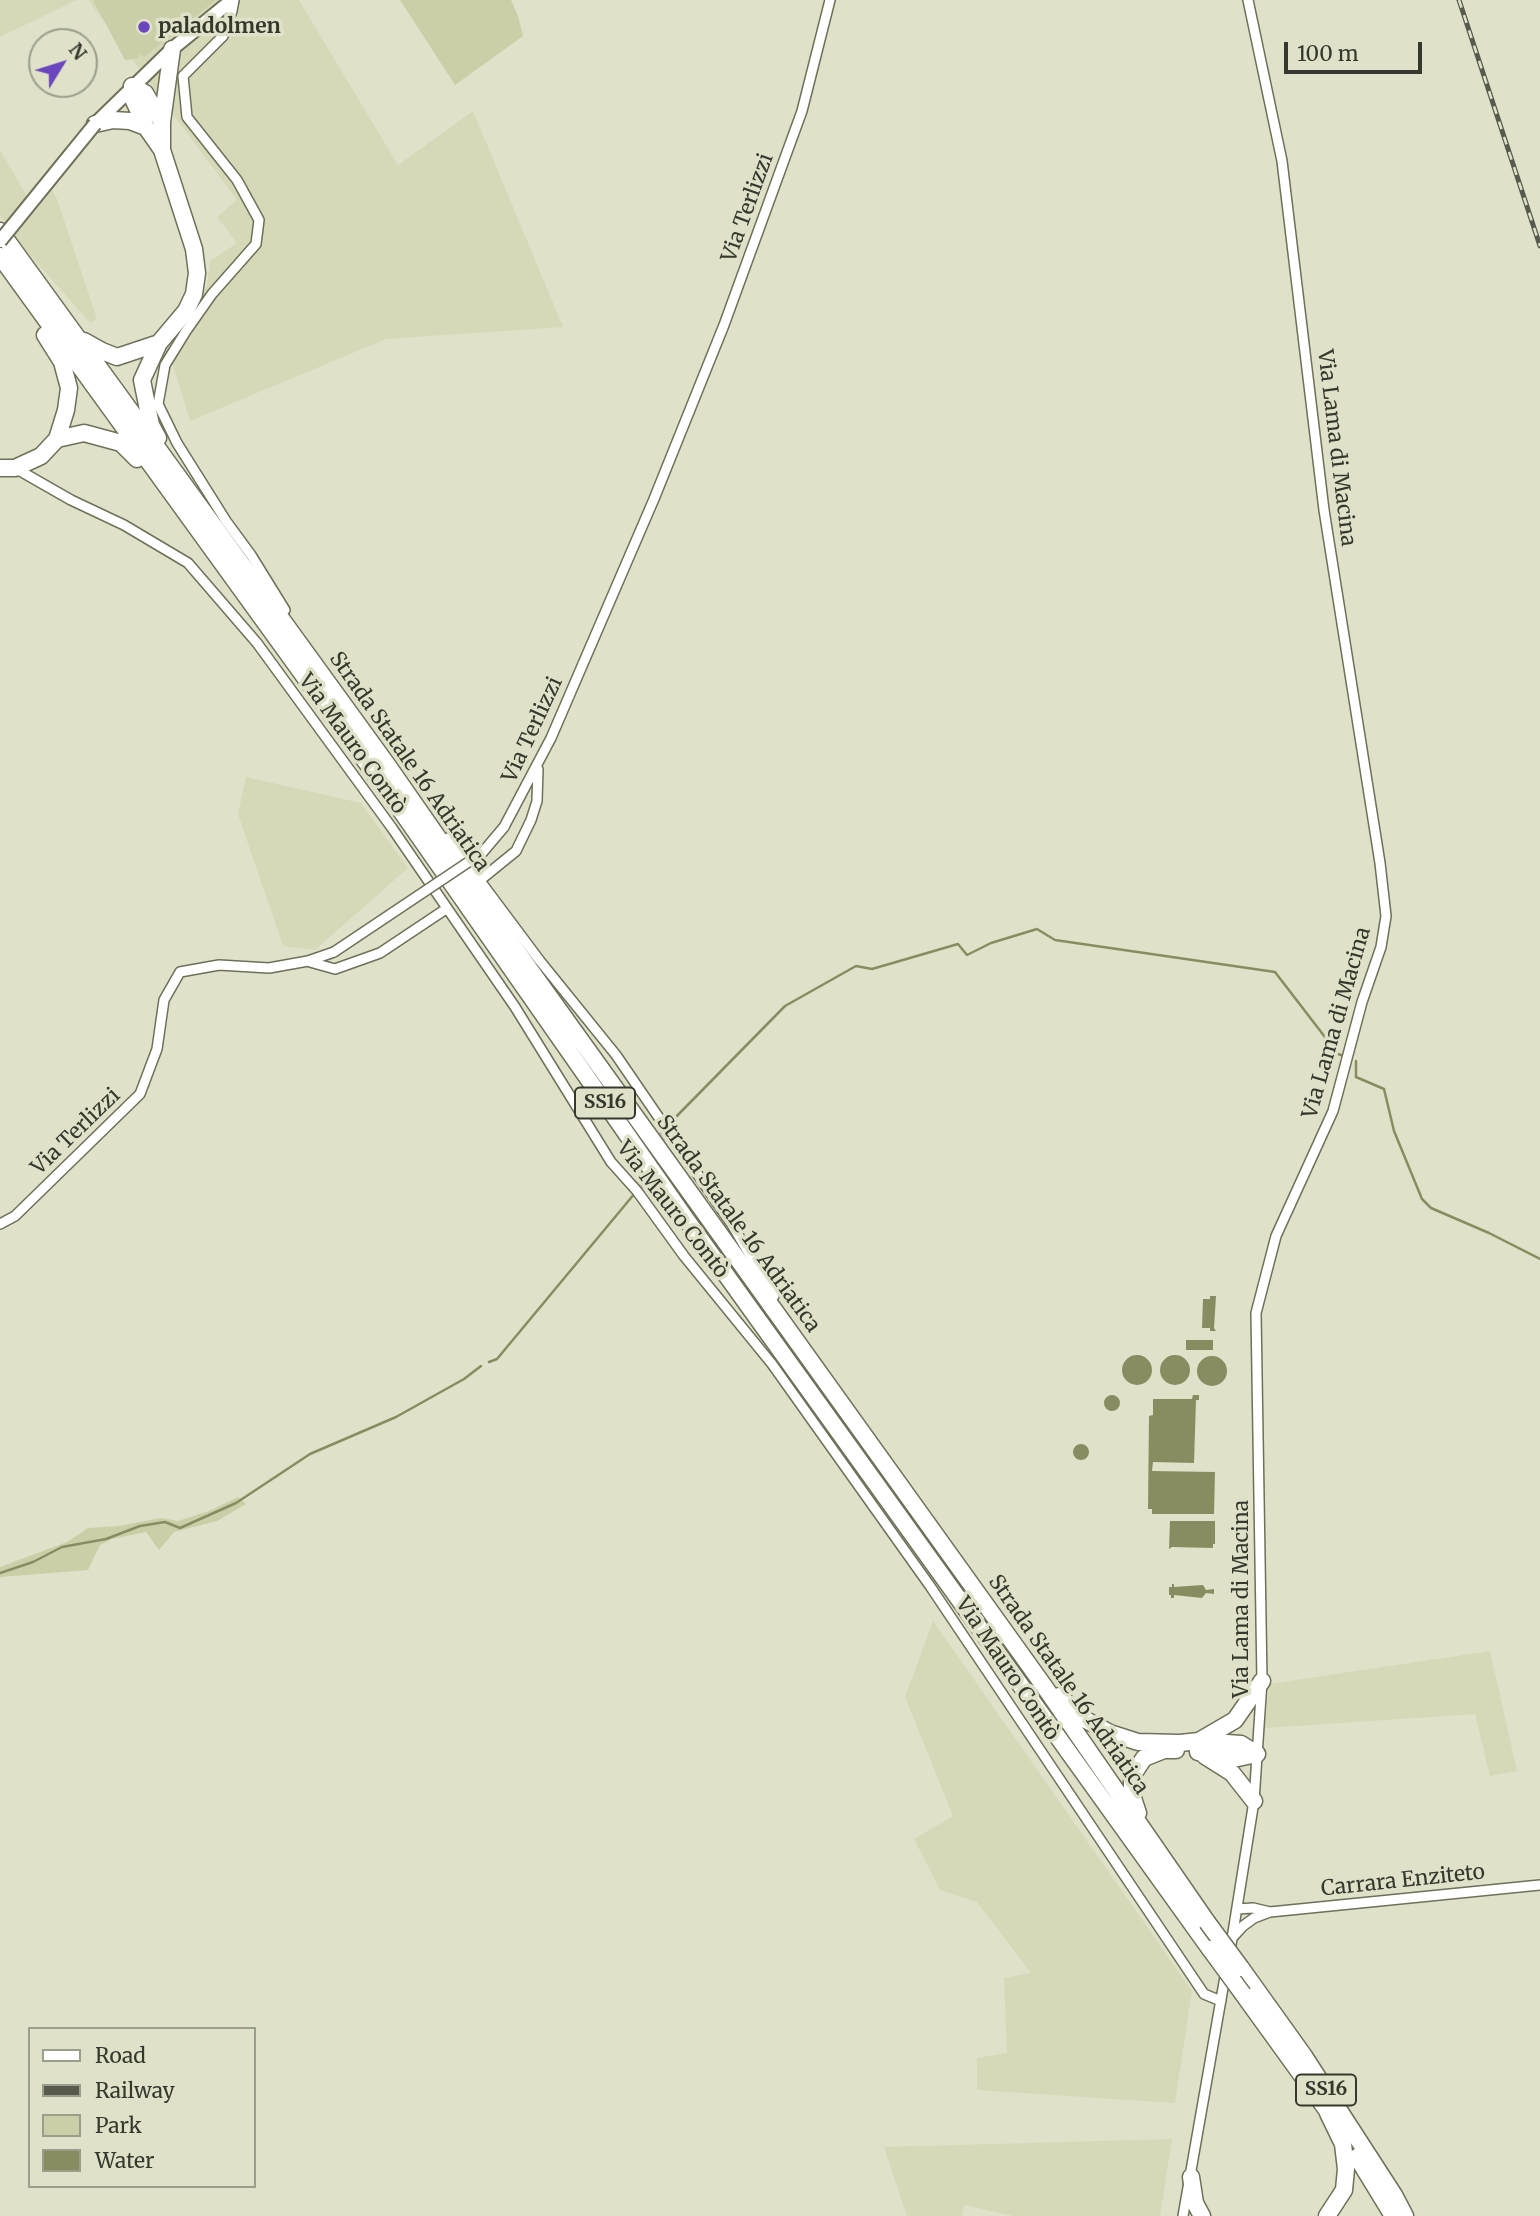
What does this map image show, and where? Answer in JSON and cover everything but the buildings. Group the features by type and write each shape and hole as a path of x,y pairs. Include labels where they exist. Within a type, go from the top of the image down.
{"highway":[{"path":"154,125 172,49"},
{"path":"132,86 134,99 154,125 194,249 197,273 194,294 186,311 159,343 142,380 151,425 170,460 214,526"},
{"path":"95,124 113,120 154,125"},
{"name":"Strada Statale 16 Adriatica","path":"0,231 386,763 547,994 1034,1671 1304,2056 1394,2194 1405,2216"},
{"name":"Strada Statale 16 Adriatica","path":"0,256 390,795 686,1219 1345,2135 1393,2216"},
{"path":"8,468 41,456 57,439 66,411 69,388 62,362 14,288 12,272"},
{"path":"55,307 85,343 117,357 159,343"},
{"path":"57,439 84,433 121,443 174,496"},
{"path":"1034,1671 1084,1719 1110,1734 1138,1742 1180,1743 1238,1758 1257,1754"},
{"path":"1143,1829 1132,1795 1132,1776 1144,1758 1164,1750 1194,1746 1235,1720 1262,1681"},
{"path":"1194,1746 1232,1773 1254,1801"},
{"path":"1325,2108 1343,2144 1346,2169 1344,2190 1327,2216"},
{"path":"1191,2177 1195,2203 1202,2216"}],"street":[{"path":"0,241 95,124 172,49 233,0"},
{"path":"233,0 232,12 223,36 183,76 187,117 237,180 259,220 256,244 212,294 165,365 158,404 177,443 281,605 479,881 616,1055 731,1223 770,1290 975,1577"},
{"name":"Via Terlizzi","path":"0,1224 15,1216 140,1094 157,1049 164,1000 180,972 219,965 269,968 308,961 334,952 482,853 504,827 538,765 654,499 724,325 802,111 830,0"},
{"name":"Via Lama di Macina","path":"1183,2216 1254,1801 1262,1681 1256,1313 1276,1236 1333,1111 1362,1002 1381,947 1386,916 1324,510 1282,161 1248,0"},
{"name":"Via Mauro Contò","path":"8,468 124,525 188,563 257,643 392,828 515,1007 611,1162 638,1191 684,1256 772,1364 930,1586 1205,1994 1221,2001"},
{"path":"479,881 516,852 537,802 538,765"},
{"path":"308,961 335,969 380,953 446,909"},
{"name":"Carrara Enziteto","path":"1232,1938 1242,1926 1270,1912 1540,1885"},
{"path":"1240,1890 1253,1908"},
{"name":"Carrara Enziteto","path":"1236,1913 1253,1908 1270,1912"},
{"name":"Carrara Enziteto","path":"1236,1913 1254,1918"}],"shaded area":[{"path":"0,0 77,0 0,37"},
{"path":"88,0 299,0 398,165 473,111 563,327 386,339 190,421 170,356 207,286 210,261 237,243 217,217 237,200"},
{"path":"0,150 35,210 52,190 57,199 97,319 90,323 17,240 0,215"},
{"path":"246,777 361,803 408,868 315,950 283,946 238,814"},
{"path":"933,1621 1192,1991 1175,2103 977,2090 977,2058 1007,2053 1004,1978 1031,1973 977,1902 940,1890 914,1839 953,1816 905,1697"},
{"path":"1490,1651 1517,1771 1490,1776 1475,1714 1265,1728 1269,1684"},
{"path":"1172,2139 1160,2216 1013,2216 964,2205 962,2216 907,2216 884,2147"}],"green space":[{"name":"paladolmen","path":"93,0 216,0 144,57 141,54 136,59 125,60"},
{"path":"400,0 511,0 523,36 455,85"},
{"path":"238,1497 246,1504 217,1521 174,1532 159,1550 146,1532 112,1539 100,1545 88,1570 0,1577 0,1567 67,1542 88,1528 119,1526 161,1518 178,1521 209,1511"}],"water":[{"path":"1210,1296 1216,1296 1216,1331 1202,1328 1203,1299 1210,1299"},
{"path":"1186,1340 1213,1340 1213,1350 1186,1350"},
{"path":"1137,1355 1148,1359 1152,1370 1148,1381 1137,1385 1126,1381 1122,1370 1126,1359"},
{"path":"1175,1355 1186,1359 1190,1370 1186,1381 1175,1385 1164,1381 1160,1370 1164,1359"},
{"path":"1212,1356 1223,1360 1227,1371 1223,1382 1212,1386 1201,1382 1197,1371 1201,1360"},
{"path":"1112,1395 1118,1397 1118,1409 1112,1411 1106,1409 1104,1403 1106,1397"},
{"path":"1193,1395 1199,1395 1199,1400 1196,1400 1194,1463 1153,1462 1152,1471 1215,1472 1214,1514 1152,1514 1152,1509 1148,1509 1149,1416 1153,1415 1153,1399 1192,1399"},
{"path":"1081,1444 1087,1446 1087,1458 1081,1460 1075,1458 1073,1452 1075,1446"},
{"path":"1170,1521 1215,1521 1213,1548 1169,1549"},
{"path":"1172,1584 1174,1587 1203,1585 1206,1590 1214,1589 1214,1594 1206,1593 1202,1598 1174,1595 1174,1598 1171,1598 1169,1587 1172,1587"}],"waterway":[{"path":"668,1125 785,1006 856,966 872,969 958,944 967,955 991,943 1037,929 1055,940 1275,972 1338,1054 1344,1056"},
{"path":"1356,1061 1356,1077 1384,1089 1394,1131 1422,1199 1431,1208 1540,1259"},
{"path":"489,1362 497,1359 635,1193"},
{"path":"0,1573 33,1562 62,1547 106,1539 140,1526 165,1522 180,1528 236,1503 310,1454 396,1417 464,1379 481,1366"}],"tunnel":[{"path":"637,1191 666,1128"}],"railway":[{"path":"1459,0 1540,246"}],"place":[{"name":"paladolmen","path":"144,27"}]}
